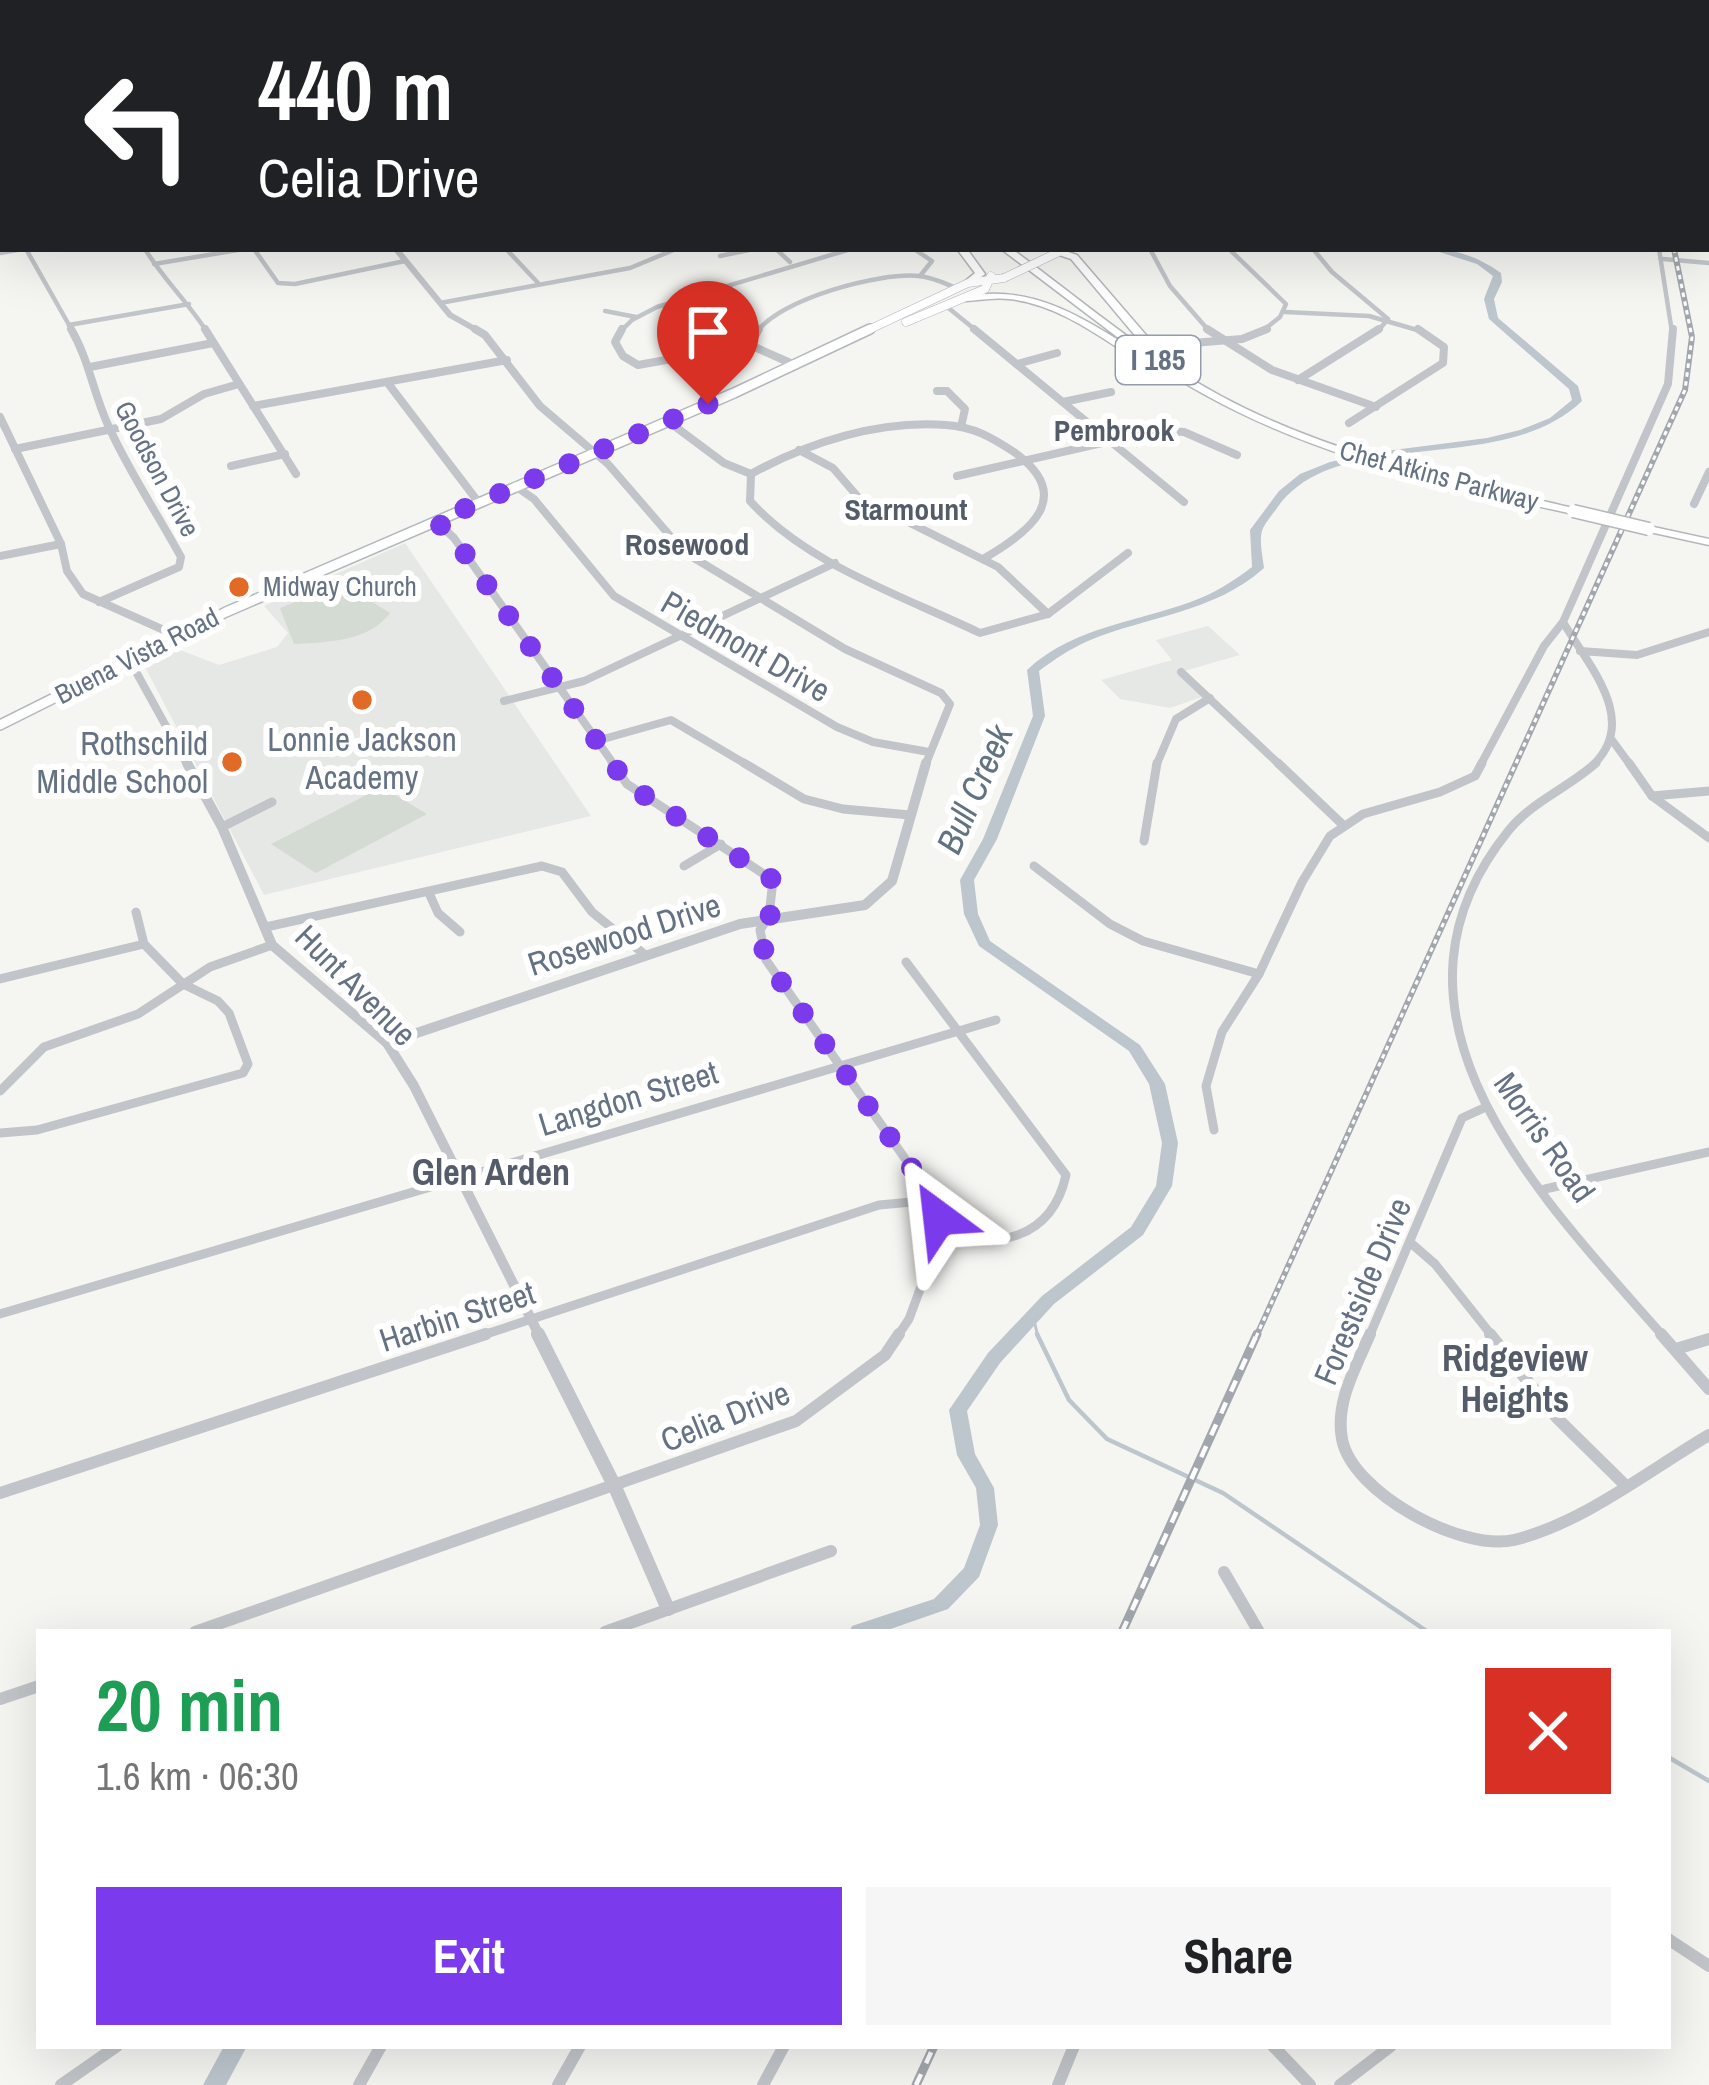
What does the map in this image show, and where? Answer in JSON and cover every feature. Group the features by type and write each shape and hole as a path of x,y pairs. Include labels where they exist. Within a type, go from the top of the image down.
{"highway":[{"path":"962,285 980,274 964,252"},
{"name":"Chet Atkins Parkway","path":"1010,252 1182,377 1249,415 1321,446 1407,473 1709,538"},
{"name":"Chet Atkins Parkway","path":"1026,252 1142,338 1221,389 1340,443 1575,508"},
{"path":"1074,253 1142,338"},
{"path":"996,277 1209,400 1321,446"},
{"path":"964,299 998,291 1031,298"}],"main road":[{"name":"Buena Vista Road","path":"800,363 964,299 1041,252"},
{"name":"Buena Vista Road","path":"0,725 175,635 668,422 962,285 996,277 1055,252"}],"street":[{"name":"Goodson Drive","path":"26,252 90,367 91,384 110,430 181,557 179,567 165,575 99,602"},
{"path":"147,252 189,304 296,474"},
{"path":"154,264 226,252"},
{"path":"256,252 278,283 286,284 405,261"},
{"name":"Rosewood Drive","path":"387,1043 493,1004 608,972 644,955 770,916 836,913 865,905 892,881 928,752 950,704 941,693 859,656 684,552 622,479 540,406 485,335 450,315 398,252"},
{"path":"509,252 539,284"},
{"path":"440,303 635,266 669,252"},
{"path":"720,256 739,252"},
{"path":"779,252 790,262"},
{"path":"800,363 749,345 638,365 623,356 615,342 620,329 636,317 790,262 837,252"},
{"path":"918,252 932,261 920,276"},
{"path":"1152,252 1175,290 1234,355 1376,407"},
{"path":"1232,252 1286,304 1285,312"},
{"path":"1314,252 1331,272 1388,319"},
{"path":"1214,1130 1206,1086 1222,1032 1259,974 1302,883 1342,824 1475,776 1544,646 1563,622 1669,384 1673,324 1661,254 1709,262"},
{"path":"749,345 766,320 854,287 920,276 962,285"},
{"path":"69,325 189,304"},
{"path":"946,306 1184,502"},
{"path":"605,311 636,317"},
{"path":"1180,344 1218,342 1262,330 1285,312 1388,319 1430,334 1446,354 1435,369 1349,423"},
{"path":"1298,380 1376,334 1388,319"},
{"path":"90,367 213,343"},
{"path":"1017,364 1057,353"},
{"path":"253,406 507,360"},
{"path":"387,382 479,503"},
{"path":"15,448 161,419 204,394 239,384"},
{"path":"937,391 947,391 965,409 961,427"},
{"path":"1063,403 1111,392"},
{"path":"0,417 61,544 74,585 99,602 175,635"},
{"path":"668,422 690,435 712,460 752,474 845,434 961,427 989,434 1036,467 1040,507 1028,530 983,559"},
{"path":"957,476 1175,430 1237,454"},
{"path":"799,450 832,468 858,496 1016,580 1048,614"},
{"path":"231,466 285,454"},
{"path":"1694,504 1709,472"},
{"path":"752,474 751,501 771,524 835,563 980,633 1048,614 1127,553"},
{"name":"Piedmont Drive","path":"515,487 534,499 605,588 837,727 873,742 928,752"},
{"path":"436,521 454,538 627,784 773,880 770,916 760,930 766,960 934,1200"},
{"path":"0,556 61,544"},
{"path":"504,701 562,687 835,563"},
{"path":"1563,622 1604,691 1612,740 1652,796 1709,838"},
{"path":"1580,650 1637,655 1709,632"},
{"name":"Hunt Avenue","path":"129,659 222,827 272,945 387,1043 533,1319 668,1609"},
{"path":"1181,673 1342,824"},
{"path":"1144,841 1167,727 1185,705 1210,698"},
{"path":"596,741 670,720 804,799 843,809 910,815"},
{"name":"Morris Road","path":"1612,740 1600,759 1514,823 1481,879 1458,935 1451,987 1456,1036 1486,1107 1544,1189 1709,1389"},
{"path":"1652,796 1709,791"},
{"path":"222,827 272,802"},
{"path":"684,866 721,844"},
{"path":"266,927 542,866 562,872 592,912 644,955"},
{"path":"1034,866 1110,924 1143,941 1259,974"},
{"path":"429,893 438,913 460,932"},
{"path":"0,1133 37,1130 174,1092 243,1072 248,1064 229,1013 218,1001 183,984 144,944 136,912"},
{"path":"0,979 144,944"},
{"path":"0,1091 44,1047 138,1014 223,961 272,945"},
{"path":"906,962 1066,1174 1064,1192 1037,1227 1018,1238 974,1244 938,1241"},
{"name":"Langdon Street","path":"0,1314 996,1020"},
{"name":"Forestside Drive","path":"1486,1107 1462,1118 1344,1395 1340,1447 1358,1475 1426,1521 1498,1544 1551,1527 1709,1435"},
{"path":"1544,1189 1709,1152"},
{"name":"Celia Drive","path":"204,1629 796,1421 885,1354 908,1319 938,1241 934,1200"},
{"name":"Harbin Street","path":"0,1493 879,1205 934,1200"},
{"path":"1412,1244 1435,1264 1557,1418 1623,1484"},
{"path":"518,1324 526,1306"},
{"path":"1676,1349 1709,1339"},
{"path":"613,1629 830,1551"},
{"path":"1224,1572 1256,1629"},
{"path":"0,1699 36,1687"},
{"path":"1671,1942 1709,1966"},
{"path":"62,2085 113,2049"},
{"path":"359,2085 379,2049"},
{"path":"558,2085 578,2049"},
{"path":"763,2085 782,2049"},
{"path":"1058,2085 1073,2049"},
{"path":"1276,2049 1310,2085"},
{"path":"1340,2085 1387,2049"}],"shaded area":[{"path":"405,543 591,816 264,895 144,665 175,648 219,665 277,647 288,633 264,606"},
{"path":"342,583 390,613 359,635 294,644 280,608"},
{"path":"1208,626 1240,655 1177,673 1202,697 1170,708 1120,699 1101,680 1172,660 1156,640"},
{"path":"382,787 427,814 316,873 271,844"}],"waterway":[{"name":"Bull Creek","path":"868,1629 941,1604 972,1572 989,1525 985,1488 966,1455 958,1410 994,1358 1048,1300 1137,1231 1164,1186 1170,1143 1157,1084 1135,1048 984,943 971,914 967,880 990,839 1039,716 1033,670 1086,638 1233,587 1258,568 1256,530 1283,493 1304,476 1370,456 1523,433 1554,420 1577,401 1574,388 1494,319 1489,299 1498,275 1480,262 1445,252"},
{"path":"1033,1316 1038,1335"},
{"path":"1038,1335 1069,1400 1107,1439 1223,1493 1424,1629"},
{"path":"1671,1759 1709,1781"},
{"name":"Bull Creek","path":"214,2085 234,2049"}],"railway":[{"path":"1256,1337 1685,390 1692,337 1675,252"},
{"path":"1123,1629 1257,1334"},
{"path":"916,2085 933,2049"}],"place":[{"name":"Midway Church","path":"239,587"},
{"name":"Lonnie Jackson Academy","path":"362,700"},
{"name":"Rothschild Middle School","path":"232,762"}],"district":[{"name":"Pembrook","path":"1114,431"},
{"name":"Starmount","path":"906,510"},
{"name":"Rosewood","path":"687,545"},
{"name":"Glen Arden","path":"491,1172"},
{"name":"Ridgeview Heights","path":"1515,1378"}],"route":[{"path":"708,404 436,521 454,538 627,784 759,866 773,880 770,916 760,930 766,960 934,1200 939,1218"}]}
